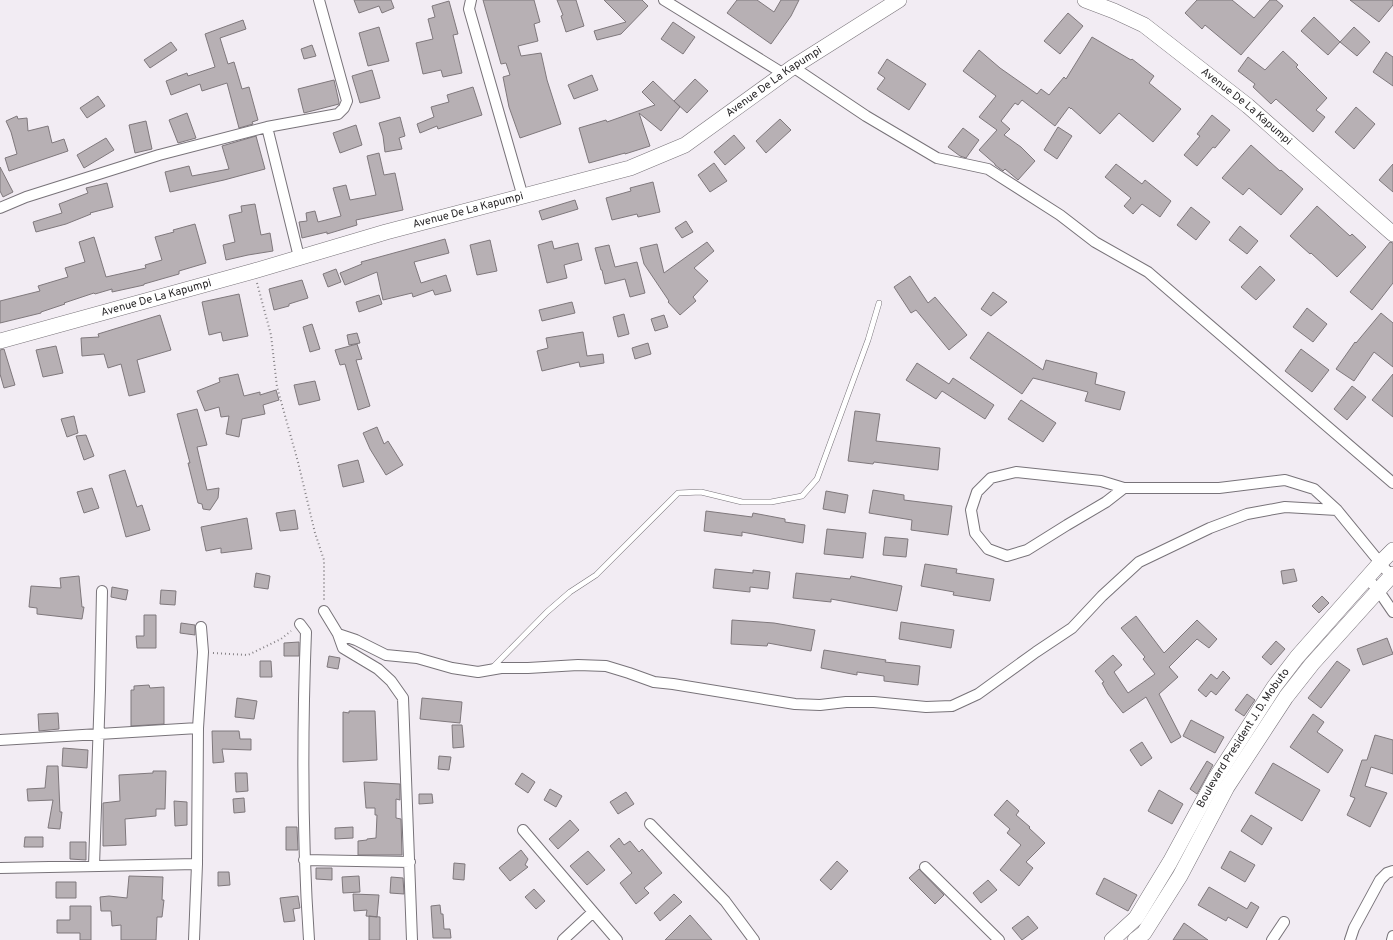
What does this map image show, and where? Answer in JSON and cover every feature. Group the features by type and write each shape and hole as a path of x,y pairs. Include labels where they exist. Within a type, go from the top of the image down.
{"main road":[{"name":"Avenue De La Kapumpi","path":"0,341 254,271 386,232 630,168 685,144 788,70 899,0"},
{"name":"Avenue De La Kapumpi","path":"1085,0 1144,25 1248,106 1393,234"},
{"path":"1118,0 1144,25"},
{"name":"Boulevard President J. D. Mobuto","path":"1112,940 1136,918 1221,783 1274,687 1297,657 1393,550"},
{"name":"Boulevard President J. D. Mobuto","path":"1136,940 1144,933 1180,876 1221,783 1312,664 1392,575"},
{"path":"1274,687 1286,697"}],"street":[{"path":"0,208 26,197 160,155 268,127 338,114 344,108 347,101 319,0"},
{"path":"472,0 469,9 523,197"},
{"path":"664,0 788,70 936,158 988,169 1060,215 1096,242 1148,272 1393,483"},
{"path":"268,127 299,257"},
{"path":"1124,488 1106,502 1027,550 1007,556 988,549 975,533 971,510 977,492 991,478 1016,472 1101,481 1124,488 1219,488 1285,480 1314,489 1337,510 1392,575"},
{"path":"338,634 356,640 386,655 417,658 452,668 478,672 501,668 578,665 606,666 654,682 795,704 820,705 846,702 874,702 926,707 952,706 978,694 1072,628 1102,596 1140,562 1210,528 1247,514 1285,507 1337,510"},
{"path":"1367,578 1378,590 1393,612"},
{"path":"94,866 102,591"},
{"path":"324,611 338,634 343,648 378,669 391,681 403,698 412,940"},
{"path":"300,624 306,632 303,718 304,860 309,940"},
{"path":"194,940 197,864 198,728 203,652 201,627"},
{"path":"0,740 198,728"},
{"path":"650,824 725,901 754,940"},
{"path":"523,830 617,940"},
{"path":"304,860 410,862"},
{"path":"0,868 197,864"},
{"path":"926,867 999,940"},
{"path":"1350,940 1356,925 1380,880 1388,873 1393,871"},
{"path":"563,940 593,912"},
{"path":"1272,940 1284,922"},
{"path":"1392,940 1393,936"}],"lane":[{"path":"490,670 547,612 570,592 596,575 678,493 702,492 742,502 771,502 802,496 817,479 868,340 879,303"}],"path":[{"path":"254,271 271,335 277,387 298,462 315,533 324,560 324,611"},
{"path":"203,652 248,655 281,639 300,624"}],"building":[{"path":"354,0 391,0 394,8 382,13 379,6 359,13"},
{"path":"483,0 534,0 540,22 534,24 538,41 518,46 521,56 541,53 547,80 561,124 520,138 509,107 503,77 510,75 506,63 501,64"},
{"path":"557,0 576,0 584,26 566,32 561,16 563,15"},
{"path":"604,0 642,0 648,6 621,34 597,40 594,31 626,22"},
{"path":"737,0 757,0 774,12 781,0 799,0 791,16 771,44 727,13"},
{"path":"1197,0 1232,0 1254,18 1270,0 1276,0 1283,6 1241,55 1205,25 1202,29 1185,13"},
{"path":"1350,0 1393,0 1393,5 1379,22"},
{"path":"449,1 458,34 453,35 462,73 443,77 441,70 423,74 416,43 433,39 428,19 435,17 432,6"},
{"path":"1068,13 1083,26 1060,54 1044,41"},
{"path":"1314,17 1340,42 1328,55 1301,31"},
{"path":"243,20 246,29 220,38 228,64 234,62 242,89 249,87 258,120 252,122 253,124 239,128 227,83 202,91 200,84 171,95 166,81 187,73 188,76 215,67 205,34"},
{"path":"673,22 695,37 683,54 661,39"},
{"path":"379,27 389,61 368,66 359,33"},
{"path":"1354,27 1370,42 1357,56 1340,42"},
{"path":"1092,37 1131,60 1132,59 1154,76 1149,83 1181,109 1153,142 1119,113 1100,134 1069,107 1055,126 1022,100 1018,105 1015,103 1001,121 1010,129 1004,135 1021,147 1035,161 1018,180 1005,169 1003,171 995,165 979,150 997,130 979,117 996,96 963,71 979,50 1000,68 1037,94 1041,89 1049,95 1064,77 1066,79"},
{"path":"171,42 177,50 150,68 144,60"},
{"path":"312,45 316,56 304,59 301,49"},
{"path":"1283,51 1298,65 1296,67 1327,98 1316,110 1325,117 1313,132 1276,99 1271,104 1253,87 1255,84 1238,71 1248,57 1265,70"},
{"path":"1386,52 1393,57 1393,86 1373,72"},
{"path":"887,59 926,84 909,110 877,89 885,78 878,73"},
{"path":"372,70 380,98 360,103 352,76"},
{"path":"592,75 598,90 574,99 568,85"},
{"path":"695,79 708,91 687,113 674,101"},
{"path":"334,80 339,104 304,113 298,89"},
{"path":"653,81 680,107 661,131 639,113 650,146 589,163 579,128 606,120 607,122 655,105 642,92"},
{"path":"473,87 482,115 438,129 437,126 420,133 417,124 434,117 431,107 449,102 447,95"},
{"path":"98,96 105,106 87,118 80,108"},
{"path":"1356,107 1375,124 1354,149 1335,132"},
{"path":"187,113 196,138 178,143 169,120"},
{"path":"1212,115 1230,130 1197,166 1184,155 1200,136 1197,134"},
{"path":"17,116 18,119 27,118 28,131 48,126 52,143 64,139 68,151 9,171 5,158 17,154 11,132 6,121"},
{"path":"400,117 405,136 399,138 402,149 385,152 383,136 379,123"},
{"path":"780,119 791,130 766,153 756,141"},
{"path":"146,121 152,149 135,153 129,125"},
{"path":"356,125 362,145 340,153 333,133"},
{"path":"1058,127 1072,136 1057,159 1044,150"},
{"path":"963,128 979,140 966,158 960,156 948,147"},
{"path":"734,135 745,148 725,165 714,152"},
{"path":"256,136 265,169 170,192 165,172 189,166 192,176 229,169 222,146"},
{"path":"106,138 114,150 84,168 77,155"},
{"path":"1251,145 1303,189 1281,215 1249,188 1243,195 1222,178"},
{"path":"379,153 384,175 395,173 403,210 356,220 357,225 327,234 327,232 302,238 299,222 307,221 306,213 315,211 318,222 341,216 333,188 346,185 350,200 376,195 367,156"},
{"path":"714,163 727,181 710,192 698,175"},
{"path":"1116,164 1142,184 1145,180 1171,201 1160,217 1142,204 1133,214 1124,206 1131,198 1105,177"},
{"path":"1393,164 1393,192 1379,180"},
{"path":"0,167 13,192 3,197 0,191"},
{"path":"653,182 660,212 638,217 637,214 612,220 606,198 631,191 630,188"},
{"path":"107,183 113,207 90,213 91,214 66,224 36,232 33,222 62,213 59,204 88,193 86,188"},
{"path":"575,200 578,209 542,220 539,211"},
{"path":"255,204 261,235 270,233 273,251 226,260 223,245 235,242 229,215 242,212 241,206"},
{"path":"1317,206 1350,236 1352,234 1366,247 1337,277 1290,236"},
{"path":"1191,207 1210,222 1196,240 1177,225"},
{"path":"686,221 693,232 682,238 675,228"},
{"path":"195,224 206,263 179,271 179,274 144,285 112,292 112,289 94,293 64,303 65,304 41,313 0,323 0,301 40,291 38,286 68,277 65,268 85,262 79,242 94,237 106,277 146,268 145,265 162,260 155,237"},
{"path":"1240,226 1258,241 1247,254 1229,240"},
{"path":"445,239 449,253 414,262 421,283 446,275 451,291 435,295 433,290 413,297 412,293 383,300 377,272 345,285 340,273 362,264 361,262"},
{"path":"490,240 497,271 477,275 470,245"},
{"path":"552,241 554,249 578,243 582,260 564,265 567,278 547,283 538,245"},
{"path":"707,242 714,251 694,268 708,281 693,297 696,301 680,315 668,302 669,301 644,264 640,248 657,244 664,273"},
{"path":"1390,242 1393,243 1393,283 1372,310 1350,292"},
{"path":"609,245 615,267 637,262 645,293 630,297 625,279 605,284 595,248"},
{"path":"1260,266 1275,280 1256,300 1241,287"},
{"path":"336,269 341,282 328,287 323,274"},
{"path":"910,276 928,303 935,297 967,335 949,350 916,310 911,313 894,287"},
{"path":"302,280 308,298 289,304 289,306 274,310 269,289"},
{"path":"993,292 1007,302 991,316 981,309"},
{"path":"239,294 248,336 223,341 221,332 209,335 202,302"},
{"path":"379,295 382,304 359,312 356,302"},
{"path":"572,302 575,313 542,321 539,310"},
{"path":"1307,308 1327,324 1313,342 1293,327"},
{"path":"1381,313 1393,323 1393,367 1374,352 1354,381 1336,369 1355,342 1356,343"},
{"path":"624,314 629,334 618,337 613,317"},
{"path":"160,315 171,350 137,360 145,392 129,396 121,364 108,368 104,354 82,356 81,338 99,337 98,334"},
{"path":"664,315 668,327 655,331 651,319"},
{"path":"312,324 320,349 310,352 303,327"},
{"path":"583,332 587,356 603,354 604,363 580,367 579,362 542,371 537,351 548,348 546,338"},
{"path":"988,332 1043,370 1046,360 1097,373 1095,384 1125,392 1120,410 1085,401 1088,392 1033,378 1022,394 970,358"},
{"path":"357,333 360,343 349,345 347,335"},
{"path":"648,343 651,354 635,359 632,348"},
{"path":"357,344 362,359 356,360 370,406 358,410 345,364 340,365 335,350"},
{"path":"56,346 63,373 43,377 36,350"},
{"path":"4,349 15,385 4,388 0,374 0,350"},
{"path":"1301,349 1329,370 1312,392 1285,371"},
{"path":"917,363 949,384 953,378 994,405 985,419 942,391 936,399 906,380"},
{"path":"238,374 244,396 260,392 260,395 276,390 279,400 263,405 265,414 242,419 239,437 226,434 229,416 221,417 219,407 205,411 197,391 220,382 219,378"},
{"path":"1393,374 1393,417 1372,400"},
{"path":"315,381 320,400 299,405 294,385"},
{"path":"1352,386 1366,397 1347,420 1334,409"},
{"path":"1021,400 1056,423 1043,442 1008,419"},
{"path":"197,409 207,445 197,447 207,490 219,488 218,498 210,510 203,509 202,504 198,503 188,463 190,463 177,414"},
{"path":"855,411 880,414 876,441 940,448 938,470 874,462 873,464 848,461"},
{"path":"74,416 78,433 67,437 61,419"},
{"path":"377,427 384,444 388,441 403,465 386,475 370,449 363,433"},
{"path":"86,435 94,456 84,460 76,436"},
{"path":"358,460 364,482 343,487 338,465"},
{"path":"125,470 137,507 142,505 150,530 126,537 109,475"},
{"path":"92,488 99,508 84,513 77,492"},
{"path":"873,490 904,495 904,500 952,506 948,535 911,530 912,520 869,513"},
{"path":"826,491 848,495 845,513 823,509"},
{"path":"295,510 298,529 280,531 276,513"},
{"path":"706,511 752,517 753,513 785,519 785,522 805,525 803,543 742,532 742,536 704,531"},
{"path":"247,518 252,549 221,553 221,548 206,551 201,527"},
{"path":"827,529 866,533 863,558 824,554"},
{"path":"885,537 908,539 906,557 883,555"},
{"path":"925,564 957,569 956,573 994,579 990,601 953,595 954,592 921,586"},
{"path":"715,569 753,573 753,570 770,572 768,589 750,587 750,592 713,588"},
{"path":"1294,569 1297,581 1283,584 1281,571"},
{"path":"256,573 270,576 268,589 254,587"},
{"path":"796,573 850,579 851,576 902,586 897,611 831,599 831,602 793,598"},
{"path":"79,576 82,607 84,607 82,619 37,614 37,608 29,607 31,586 61,588 60,578"},
{"path":"112,587 128,590 126,600 111,597"},
{"path":"161,590 176,591 175,605 160,604"},
{"path":"1322,596 1329,603 1319,613 1312,606"},
{"path":"144,615 156,615 156,648 137,648 136,636 144,636"},
{"path":"1136,616 1164,653 1197,620 1217,639 1209,648 1197,639 1169,667 1178,677 1159,694 1181,737 1171,743 1146,697 1123,713 1108,694 1102,683 1104,682 1095,671 1113,655 1122,665 1114,672 1128,693 1155,674 1143,659 1145,657 1121,628"},
{"path":"732,620 774,623 815,630 811,651 768,643 767,646 731,644"},
{"path":"901,622 954,630 951,648 899,639"},
{"path":"181,623 195,625 195,635 180,633"},
{"path":"1387,638 1393,654 1363,665 1357,649"},
{"path":"1276,641 1285,649 1271,665 1262,657"},
{"path":"299,642 299,656 284,656 284,643"},
{"path":"824,650 886,660 885,662 920,666 918,685 884,681 884,676 857,672 857,675 821,668"},
{"path":"329,656 340,658 338,669 327,667"},
{"path":"260,661 271,661 272,677 260,677"},
{"path":"1337,661 1350,670 1321,708 1308,698"},
{"path":"1223,671 1230,678 1216,695 1211,691 1206,697 1198,690 1211,674 1217,679"},
{"path":"149,685 150,688 164,687 164,724 131,726 131,690 134,690 134,686"},
{"path":"1247,694 1255,700 1244,716 1235,710"},
{"path":"237,698 257,701 254,719 235,717"},
{"path":"422,698 462,702 460,723 420,719"},
{"path":"349,711 375,711 377,760 343,762 343,712 349,713"},
{"path":"58,713 59,729 39,731 38,714"},
{"path":"1313,714 1324,722 1317,732 1343,750 1328,773 1290,747"},
{"path":"1191,720 1224,737 1215,753 1183,736"},
{"path":"452,725 462,725 464,747 453,748"},
{"path":"212,731 239,731 240,739 251,739 251,750 222,749 224,762 213,763"},
{"path":"1375,735 1393,740 1393,774 1371,767 1365,786 1387,793 1370,827 1347,815 1355,798 1350,796 1362,760 1367,760"},
{"path":"1142,742 1152,758 1141,766 1130,750"},
{"path":"63,748 88,750 87,768 62,766"},
{"path":"439,756 451,757 449,770 438,769"},
{"path":"1207,761 1213,765 1197,794 1190,789"},
{"path":"1273,763 1320,790 1302,821 1255,793"},
{"path":"47,766 58,766 60,812 62,812 60,829 48,828 53,800 28,801 27,789 45,788"},
{"path":"153,771 166,771 165,809 156,809 156,816 125,819 126,845 103,846 103,803 120,801 119,775 153,773"},
{"path":"235,773 247,773 248,791 236,792"},
{"path":"522,773 535,782 528,793 515,784"},
{"path":"364,782 400,784 400,800 396,799 396,818 401,819 402,855 358,855 358,841 376,838 377,815 375,815 375,808 366,808"},
{"path":"550,789 562,796 556,807 544,800"},
{"path":"1159,790 1183,804 1172,824 1148,811"},
{"path":"626,792 634,804 618,814 610,802"},
{"path":"419,794 432,794 433,803 419,804"},
{"path":"244,798 245,812 234,813 233,799"},
{"path":"1007,800 1019,811 1016,815 1045,843 1026,862 1033,868 1019,886 1000,870 1021,845 1007,833 1010,829 994,815"},
{"path":"174,801 187,802 187,825 175,826"},
{"path":"1251,815 1272,828 1262,845 1241,831"},
{"path":"570,820 579,830 558,849 549,839"},
{"path":"286,827 297,827 298,850 286,850"},
{"path":"353,827 353,838 335,839 335,828"},
{"path":"25,837 43,837 43,847 24,847"},
{"path":"619,838 624,845 630,841 639,852 642,849 662,873 644,888 649,893 636,904 620,883 632,873 610,846"},
{"path":"70,842 86,842 86,860 70,859"},
{"path":"521,850 528,859 525,865 528,867 510,881 499,868"},
{"path":"588,851 605,870 587,885 570,866"},
{"path":"1230,851 1255,865 1245,882 1221,868"},
{"path":"837,861 848,871 831,890 820,880"},
{"path":"454,863 465,864 464,880 453,879"},
{"path":"316,868 332,868 332,880 316,879"},
{"path":"919,869 944,895 935,904 909,878"},
{"path":"218,872 229,872 230,885 218,886"},
{"path":"129,876 163,877 162,900 164,900 162,917 157,917 156,940 121,940 121,925 112,926 111,911 101,911 100,897 109,896 127,898"},
{"path":"359,876 360,892 343,893 342,877"},
{"path":"391,877 403,878 404,894 390,893"},
{"path":"1104,878 1137,895 1128,911 1096,894"},
{"path":"988,880 997,890 981,903 973,893"},
{"path":"56,882 76,882 76,898 56,898"},
{"path":"1209,887 1247,909 1251,902 1259,907 1247,928 1228,917 1226,921 1198,905"},
{"path":"534,889 545,901 536,909 525,897"},
{"path":"353,894 379,895 377,917 366,916 367,910 354,911"},
{"path":"674,894 682,902 660,921 654,913"},
{"path":"298,896 300,908 293,909 295,921 284,922 280,898"},
{"path":"440,905 441,914 443,914 444,929 450,929 451,938 433,938 431,906"},
{"path":"70,906 91,906 91,940 80,940 80,933 57,933 57,920 70,920"},
{"path":"690,915 712,940 665,940"},
{"path":"369,916 380,917 380,940 369,940"},
{"path":"1028,916 1038,928 1022,940 1012,928"},
{"path":"1184,923 1208,940 1173,940"}]}
